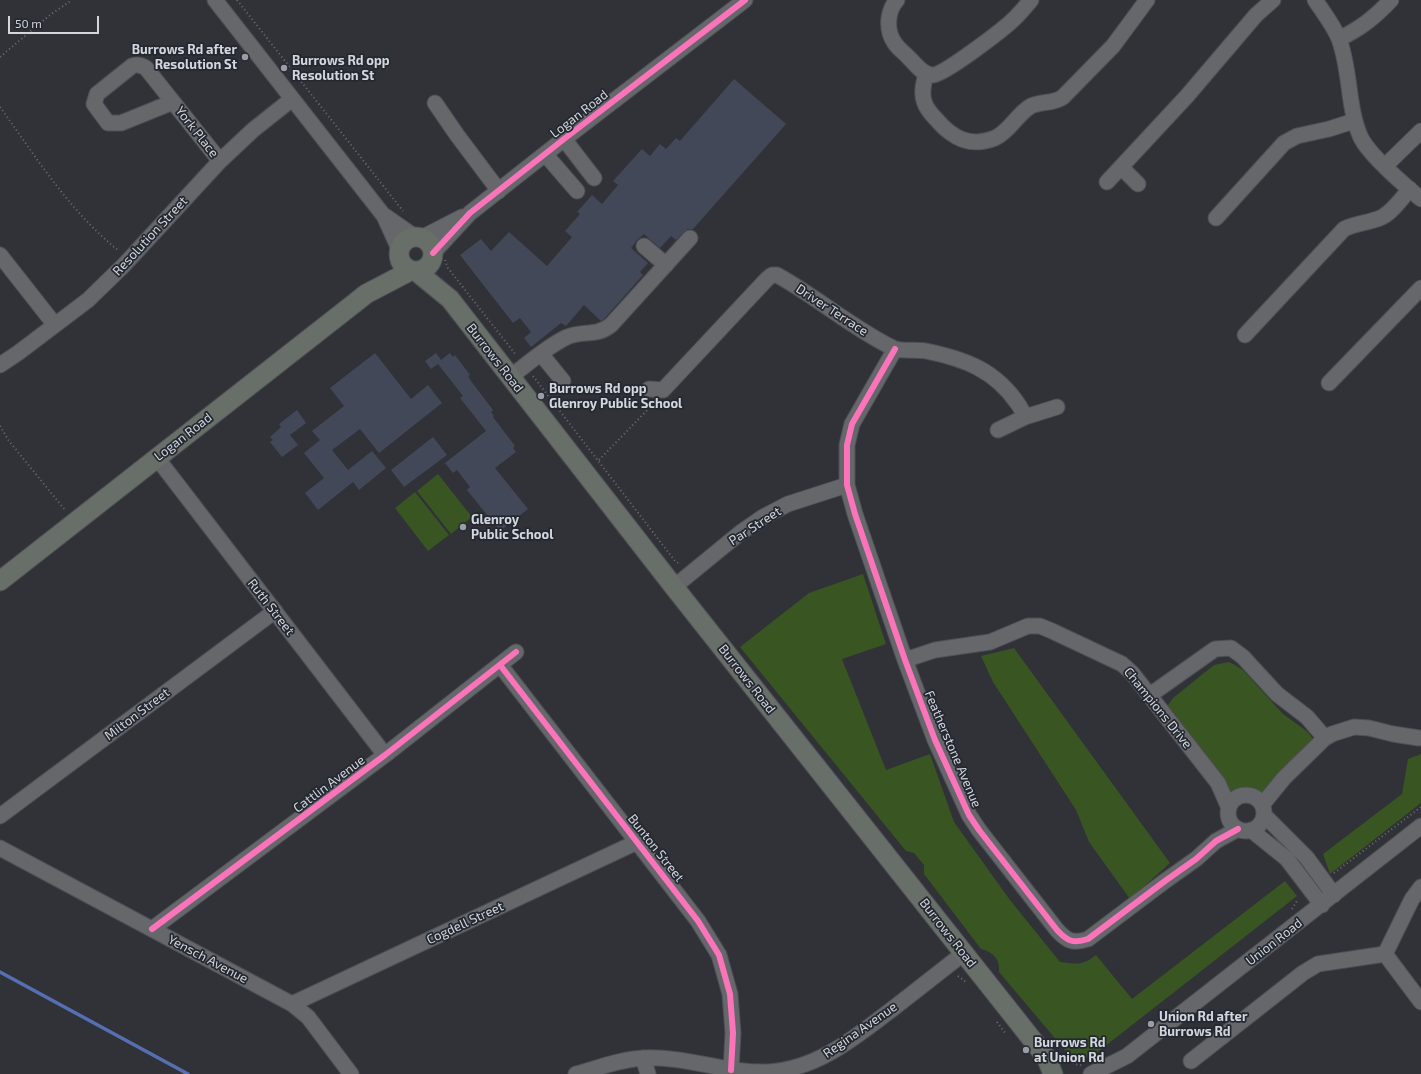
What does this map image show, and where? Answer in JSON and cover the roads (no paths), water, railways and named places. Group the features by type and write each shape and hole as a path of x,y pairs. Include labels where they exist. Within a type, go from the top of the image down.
{"main road":[{"path":"415,261 405,241 418,237"},
{"name":"Logan Road","path":"0,581 366,294 415,261"},
{"name":"Burrows Road","path":"415,261 518,372 674,587 964,953 1050,1066 1068,1074"}],"street":[{"name":"Burrows Road","path":"215,0 384,216 415,261"},
{"name":"Logan Road","path":"415,261 446,240 470,213 745,0"},
{"path":"897,0 889,15 891,36 894,43 918,68 926,74 934,75 964,58 1014,18 1031,0"},
{"path":"926,74 923,87 923,100 930,112 942,126 953,136 965,141 976,142 993,139 1003,134 1026,109 1038,103 1059,100 1063,97 1113,46 1147,0"},
{"path":"1107,182 1187,96 1256,15 1273,0"},
{"path":"1245,335 1344,229 1354,224 1381,218 1415,194 1370,152 1362,139 1354,121 1345,61 1339,39 1315,0"},
{"path":"1339,39 1358,29 1377,14 1391,0"},
{"name":"York Place","path":"173,102 121,123 114,124 108,123 94,104 97,94 132,66 137,64 146,68 220,161"},
{"name":"Resolution Street","path":"0,365 88,300 129,259 220,161 253,130 292,99"},
{"path":"444,108 457,135 499,191"},
{"path":"1216,218 1284,143 1297,136 1330,129 1354,121"},
{"path":"1385,166 1421,131"},
{"path":"564,139 594,178"},
{"path":"545,154 577,191"},
{"path":"1121,167 1138,184"},
{"name":"Logan Road","path":"418,237 470,213"},
{"name":"Burrows Road","path":"384,216 418,237"},
{"path":"518,372 541,354 567,337 605,330 616,320 690,238"},
{"path":"644,246 666,265"},
{"path":"0,255 55,325"},
{"name":"Driver Terrace","path":"658,393 772,275 777,275 851,324 895,349 924,351 949,356 971,364 989,374 1006,388 1026,417"},
{"path":"1330,383 1421,288"},
{"name":"Featherstone Avenue","path":"895,349 852,424 847,445 846,486 905,660 935,740 969,815 979,830 1029,895 1066,939 1080,942 1088,939 1196,859 1216,841 1224,828 1229,813"},
{"path":"541,354 563,381"},
{"path":"998,430 1026,417 1057,407"},
{"name":"Ruth Street","path":"157,458 385,756"},
{"name":"Par Street","path":"674,587 740,533 763,517 788,504 846,486"},
{"name":"Milton Street","path":"0,816 275,611"},
{"name":"Champions Drive","path":"905,660 934,650 990,642 1028,626 1040,626 1122,664 1132,673 1150,695 1218,783 1229,813"},
{"path":"1150,695 1215,649 1230,648 1243,657 1277,694 1307,717 1325,738"},
{"name":"Cattlin Avenue","path":"152,929 385,756 516,652"},
{"name":"Bunton Street","path":"500,665 698,921 719,955 730,994 733,1033 731,1070"},
{"path":"1255,803 1284,778 1325,738 1332,734 1354,727 1369,728 1419,738"},
{"name":"Champions Drive","path":"1218,783 1255,803 1307,858 1334,896"},
{"path":"1255,803 1236,798 1229,813 1234,826 1245,830 1287,859 1322,905"},
{"path":"1245,830 1260,824 1255,803"},
{"name":"Union Road","path":"1091,1074 1127,1056 1334,896 1421,826"},
{"name":"Featherstone Avenue","path":"1216,841 1245,830"},
{"name":"Cogdell Street","path":"292,1004 637,842"},
{"name":"Yensch Avenue","path":"0,848 292,1004 308,1017 351,1074"},
{"path":"1385,954 1412,899 1421,887"},
{"name":"Regina Avenue","path":"576,1074 622,1061 643,1058 681,1060 748,1072 769,1072 812,1062 837,1049 863,1032 964,953"},
{"path":"1385,954 1421,1002"},
{"path":"1191,1061 1303,973 1318,964 1385,954"},
{"name":"Union Road","path":"1112,1074 1127,1056"},
{"path":"643,1058 648,1074"}],"waterway":[{"path":"0,972 188,1074"}],"place":[{"name":"Burrows Rd after Resolution St","path":"245,57"},
{"name":"Burrows Rd opp Resolution St","path":"284,68"},
{"name":"Burrows Rd opp Glenroy Public School","path":"541,396"},
{"name":"Glenroy Public School","path":"463,527"},
{"name":"Union Rd after Burrows Rd","path":"1151,1024"},
{"name":"Burrows Rd at Union Rd","path":"1026,1050"}]}
